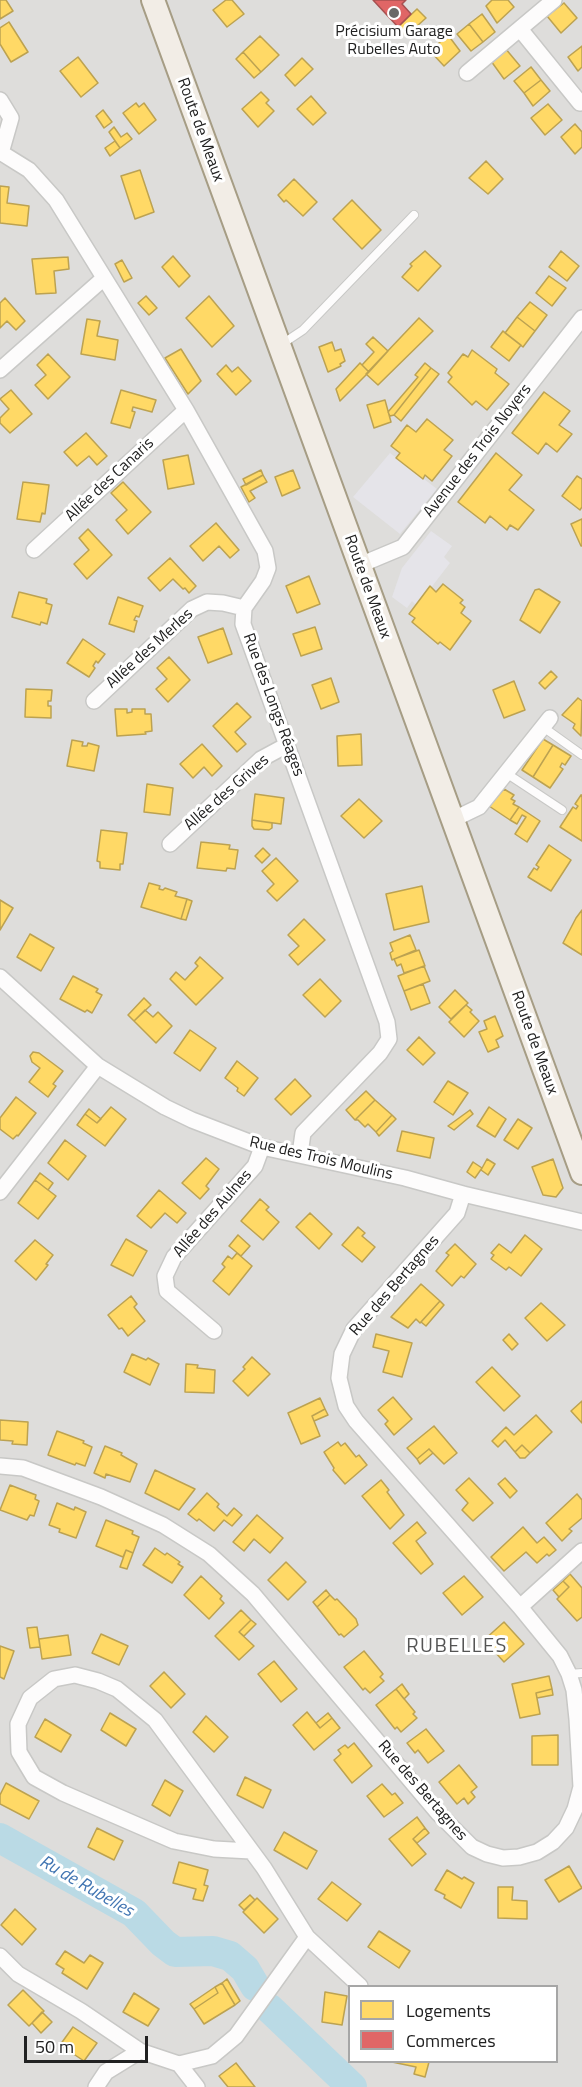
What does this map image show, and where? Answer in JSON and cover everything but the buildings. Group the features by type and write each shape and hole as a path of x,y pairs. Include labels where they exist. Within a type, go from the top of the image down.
{"main road":[{"name":"Route de Meaux","path":"153,0 582,1173"}],"street":[{"path":"467,73 554,0"},
{"path":"520,29 580,103"},
{"path":"0,100 11,118 0,153 29,170 56,200 186,410 265,551 268,568 263,581 244,608"},
{"path":"0,370 104,278"},
{"name":"Avenue des Trois Noyers","path":"360,565 403,547 582,318"},
{"name":"Allée des Canaris","path":"34,550 186,410"},
{"name":"Allée des Merles","path":"94,701 192,609 207,602 244,608"},
{"name":"Rue des Longs Réages","path":"244,608 243,624 387,1022 389,1039 380,1053 303,1133 300,1154"},
{"path":"452,820 479,807 546,722"},
{"name":"Allée des Grives","path":"170,844 261,759 287,745"},
{"name":"Rue des Trois Moulins","path":"0,977 98,1066 165,1107 192,1120 262,1148 300,1154 405,1178 582,1222"},
{"path":"0,1191 98,1066"},
{"name":"Allée des Aulnes","path":"214,1331 166,1291 165,1276 174,1257 255,1166 262,1148"},
{"name":"Rue des Bertagnes","path":"0,1466 23,1468 101,1497 163,1525 209,1554 253,1594 438,1814 472,1847 503,1858 537,1852 553,1842 566,1828 575,1809 581,1787 574,1690 575,1673 356,1420 346,1406 339,1378 342,1354 354,1329 457,1214 463,1194"},
{"path":"520,1607 582,1551"},
{"path":"251,1851 214,1849 174,1841 63,1793 34,1777 19,1752 18,1724 30,1698 54,1679 75,1675 117,1689 155,1720 251,1851 308,1937 359,1985"},
{"path":"0,1956 18,1974 81,2011 140,2051 179,2064 212,2056 236,2036 308,1937"},
{"path":"96,2087 106,2072 140,2051"},
{"path":"179,2064 196,2087"}],"lane":[{"path":"279,346 303,330 414,215"},
{"path":"546,722 582,755"},
{"path":"506,773 562,810"}],"shaded area":[{"path":"0,0 582,0 582,2087 0,2087"},
{"path":"390,453 437,489 400,534 353,497"},
{"path":"431,531 452,546 444,557 450,563 417,606 412,601 407,608 392,597 402,568"}],"waterway":[{"name":"Ru de Rubelles","path":"0,1838 134,1913 175,1952 213,1951 230,1956 245,1969 255,1986"},
{"name":"Ru de Rubelles","path":"270,2009 352,2087"}],"place":[{"name":"Précisium Garage Rubelles Auto","path":"394,13"}],"district":[{"name":"RUBELLES","path":"457,1647"}]}
